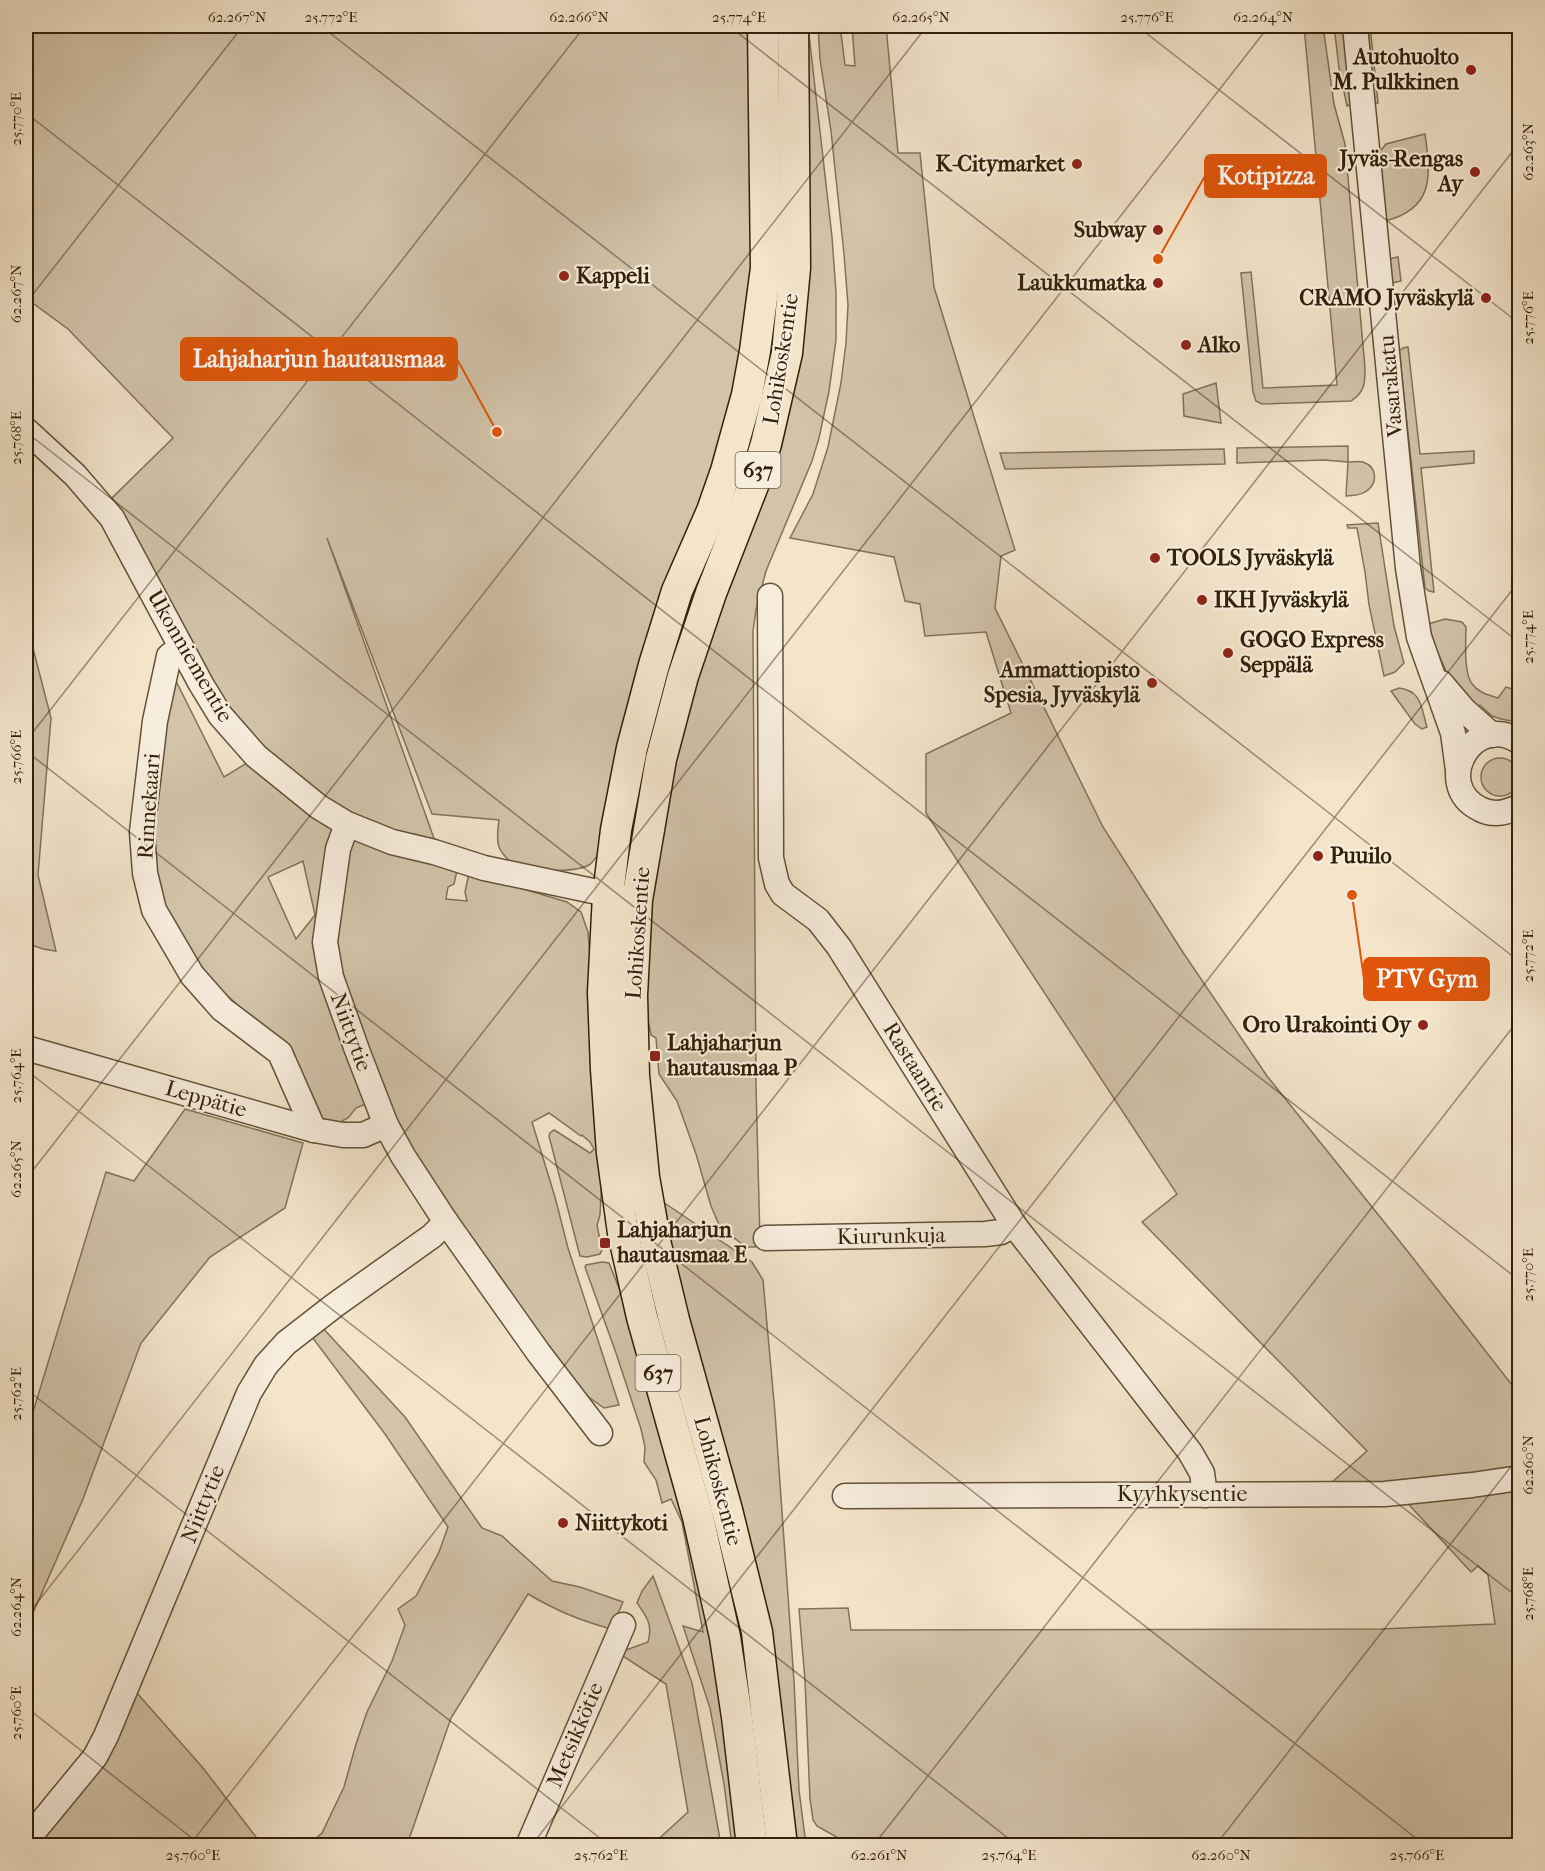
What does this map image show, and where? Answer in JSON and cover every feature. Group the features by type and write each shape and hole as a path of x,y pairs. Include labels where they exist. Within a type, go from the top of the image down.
{"main road":[{"name":"Lohikoskentie","path":"752,1845 725,1636 698,1517 642,1317 623,1233 612,1153 603,992 608,895 616,830 632,748 677,591 726,471 747,395 755,351 766,268 764,26"},
{"name":"Lohikoskentie","path":"782,1845 757,1632 727,1510 674,1320 656,1245 644,1178 634,1076 632,995 637,900 661,759 683,676 711,593 754,483 766,444 787,353 795,268 793,26"}],"street":[{"name":"Vasarakatu","path":"1355,26 1408,568 1419,637 1453,733 1460,789 1472,804 1491,813 1514,813"},
{"name":"Ukonniementie","path":"26,430 75,475 112,518 220,715 256,756 319,807 347,824 392,842 484,868 637,900"},
{"name":"Rastaantie","path":"770,596 771,858 777,884 792,902 818,920 839,947 1014,1225 1190,1452 1202,1473 1205,1495"},
{"name":"Rinnekaari","path":"181,647 169,656 155,721 142,832 145,873 154,910 192,975 222,1009 279,1053 314,1130"},
{"name":"Vasarakatu","path":"1432,672 1464,710 1492,735"},
{"path":"1458,770 1466,750 1476,740 1492,735 1514,738 1520,742"},
{"name":"Niittytie","path":"347,824 338,849 325,942 331,977 386,1125 403,1156 446,1222 600,1432"},
{"name":"Leppätie","path":"26,1047 314,1130 343,1135 363,1135 386,1125"},
{"name":"Niittytie","path":"26,1841 94,1757 106,1736 249,1393 266,1365 285,1343 432,1236 446,1222"},
{"name":"Kiurunkuja","path":"766,1238 985,1234 1000,1232 1014,1225"},
{"name":"Kyyhkysentie","path":"844,1496 1385,1494 1520,1478"},
{"name":"Metsikkötie","path":"528,1845 623,1625"}],"shaded area":[{"path":"26,26 753,26 753,260 743,351 726,424 601,851 591,864 583,868 565,870 544,870 519,866 508,859 499,847 497,837 499,820 432,814 327,538 436,844 457,871 454,884 448,887 446,899 467,901 465,892 469,873 567,902 581,912 588,932 590,1060 602,1176 600,1215 597,1225 602,1250 600,1254 580,1256 549,1136 554,1130 590,1153 594,1149 582,1135 549,1113 532,1122 568,1248 619,1405 604,1408 576,1388 413,1159 384,1096 356,1108 348,1118 336,1124 321,1120 285,1048 199,970 161,907 151,833 173,675 224,777 265,752 216,689 112,498 173,438 68,329 26,298","holes":["303,861 315,915 296,939 268,877"]},
{"path":"808,26 832,237 836,292 836,340 829,391 819,438 812,461 766,571 753,631 756,1087 760,1241 755,1247 746,1247 720,1227 711,1206 677,1101 659,1074 656,1038 651,1035 644,1000 656,849 692,677 763,488"},
{"path":"818,26 840,26 845,65 855,66 852,26 886,26 898,153 920,153 934,287 1015,550 1001,556 995,608 1103,827 1184,954 1267,1076 1519,1394 1520,1510 1516,1513 1520,1529 1519,1845 852,1846 817,1826 813,1820 799,1609 848,1608 851,1630 1381,1629 1495,1624 1488,1575 1478,1566 1471,1572 1389,1483 1329,1485 1367,1451 1142,1222 1177,1194 926,813 926,754 1011,713 986,632 925,636 920,604 905,601 894,557 790,538 813,494 828,447 841,383 846,343 848,305 844,254"},
{"path":"1304,26 1323,26 1334,104 1345,144 1365,378 1362,391 1351,401 1262,404 1256,401 1253,392 1241,273 1251,272 1263,388 1337,385"},
{"path":"1334,26 1343,26 1352,103 1347,106 1339,68"},
{"path":"1364,26 1370,26 1378,103 1373,104"},
{"path":"1425,134 1428,164 1426,189 1413,208 1401,216 1385,221 1378,154 1386,144"},
{"path":"1398,257 1401,281 1392,283 1389,259"},
{"path":"1408,347 1420,454 1474,451 1474,463 1421,468 1434,592 1425,588 1399,351"},
{"path":"1216,383 1221,423 1184,416 1183,394"},
{"path":"1348,446 1348,462 1324,460 1237,463 1237,448"},
{"path":"1224,449 1225,464 1005,469 1000,453"},
{"path":"1348,462 1363,462 1368,464 1374,472 1372,485 1358,495 1346,496"},
{"path":"1378,523 1394,626 1404,663 1395,672 1384,676 1369,605 1357,528 1348,528 1347,525"},
{"path":"1445,619 1462,622 1466,627 1466,666 1475,688 1498,698 1506,687 1519,691 1519,720 1517,722 1492,716 1480,705 1472,708 1451,682 1428,624"},
{"path":"26,621 51,718 38,875 56,951 26,943"},
{"path":"1399,688 1416,696 1422,707 1427,727 1422,729 1415,724 1391,691"},
{"path":"1500,758 1513,764 1519,777 1513,790 1500,796 1487,790 1481,777 1487,764"},
{"path":"185,1109 303,1143 285,1208 210,1257 141,1343 83,1499 26,1629 26,1435 106,1172 134,1181"},
{"path":"663,1202 752,1262 763,1280 794,1681 799,1790 806,1845 794,1845 681,1300"},
{"path":"602,1262 609,1263 623,1298 685,1520 712,1637 739,1845 732,1845 710,1708 683,1626 703,1632 682,1522 671,1499 662,1503 656,1480 644,1462 645,1447 641,1429 585,1267"},
{"path":"320,1325 405,1417 482,1528 502,1536 552,1581 580,1587 623,1602 611,1629 568,1614 528,1594 451,1718 407,1845 307,1846 322,1833 344,1787 367,1712 392,1661 405,1625 398,1609 416,1596 439,1552 448,1527 385,1434 309,1333"},
{"path":"653,1576 692,1683 721,1845 652,1845 688,1812 666,1684 618,1653 648,1642 650,1631 648,1621 637,1603 642,1591"},
{"path":"137,1693 203,1768 256,1837 265,1845 33,1846 100,1766"}],"place":[{"name":"Autohuolto M. Pulkkinen","path":"1471,70"},
{"name":"K-Citymarket","path":"1077,164"},
{"name":"Jyväs-Rengas Ay","path":"1475,172"},
{"name":"Subway","path":"1158,230"},
{"name":"Kotipizza","path":"1158,259"},
{"name":"Kappeli","path":"564,276"},
{"name":"Laukkumatka","path":"1158,283"},
{"name":"CRAMO Jyväskylä","path":"1486,298"},
{"name":"Alko","path":"1186,345"},
{"name":"Lahjaharjun hautausmaa","path":"497,432"},
{"name":"TOOLS Jyväskylä","path":"1155,558"},
{"name":"IKH Jyväskylä","path":"1202,600"},
{"name":"GOGO Express Seppälä","path":"1228,653"},
{"name":"Ammattiopisto Spesia, Jyväskylä","path":"1152,683"},
{"name":"Puuilo","path":"1318,856"},
{"name":"PTV Gym","path":"1352,895"},
{"name":"Oro Urakointi Oy","path":"1423,1025"},
{"name":"Lahjaharjun hautausmaa P","path":"655,1056"},
{"name":"Lahjaharjun hautausmaa E","path":"605,1243"},
{"name":"Niittykoti","path":"563,1523"}]}
